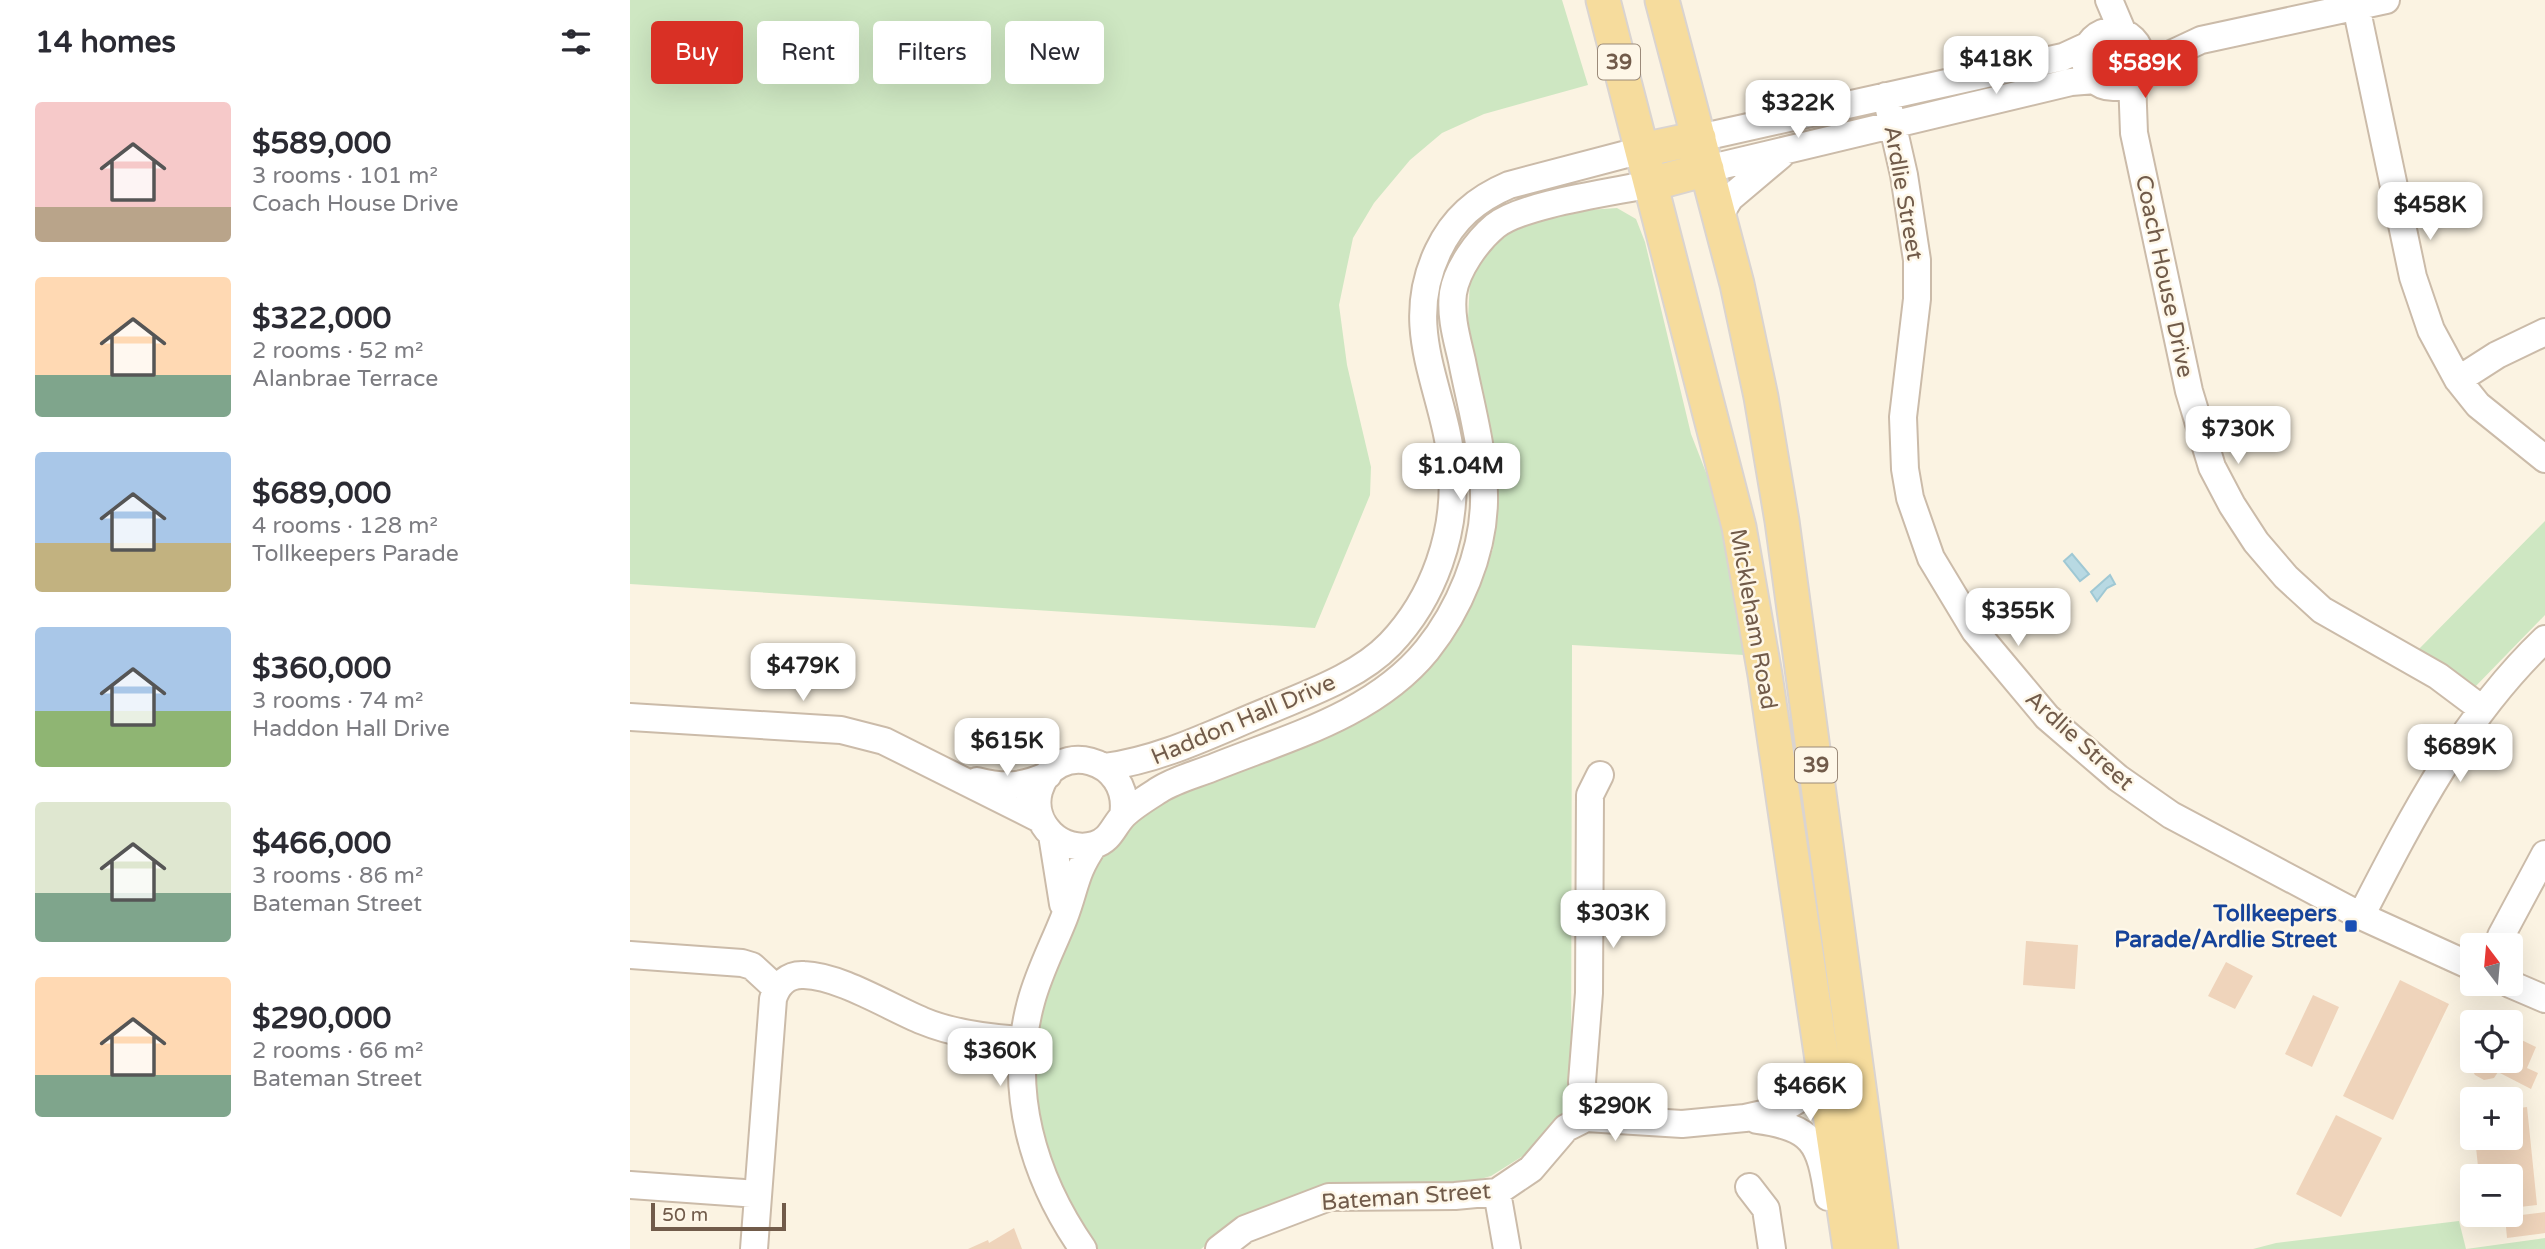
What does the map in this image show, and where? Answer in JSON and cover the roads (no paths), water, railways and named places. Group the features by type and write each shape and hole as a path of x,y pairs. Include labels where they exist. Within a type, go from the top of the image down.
{"main road":[{"name":"Mickleham Road","path":"1603,0 1738,527 1765,675 1850,1249"},
{"name":"Mickleham Road","path":"1662,0 1719,216 1761,397 1782,521 1881,1249"},
{"path":"1642,150 1703,153"},
{"path":"1651,184 1703,153"}],"street":[{"path":"2102,0 2111,38 2140,53 2120,79"},
{"path":"2109,0 2111,38 2085,64 2120,79"},
{"path":"1703,153 1789,150 2071,82 2120,79 2201,40 2386,0"},
{"path":"2356,6 2413,277 2431,330 2458,380 2500,426 2545,459"},
{"path":"1703,153 1886,96 2063,57 2111,38 2201,40"},
{"name":"Coach House Drive","path":"2120,79 2198,424 2212,467 2232,505 2263,551 2322,610 2438,676 2482,709"},
{"name":"Ardlie Street","path":"1886,96 1912,217 1917,260 1917,299 1903,417 1905,469 1919,528 1931,558 1952,596 2020,687 2055,724 2118,778 2181,820 2361,916 2460,961"},
{"name":"Haddon Hall Drive","path":"1105,767 1145,761 1316,691 1389,644 1420,605 1441,561 1451,511 1452,467 1421,323 1426,276 1450,225 1490,193 1500,189 1642,150"},
{"path":"1719,216 1730,198 1765,166 1789,150"},
{"name":"Haddon Hall Drive","path":"1123,816 1162,788 1322,724 1371,700 1426,651 1457,603 1477,552 1484,503 1482,456 1453,319 1453,293 1459,276 1475,248 1497,224 1525,211 1651,184"},
{"path":"2458,380 2497,355 2545,332"},
{"path":"2361,916 2416,810 2482,709 2545,639"},
{"path":"630,717 841,730 884,741 955,775 1072,845 1094,845"},
{"path":"955,775 1000,787 1024,786 1048,775 1059,766 1073,761 1088,761 1105,767 1116,777 1123,791 1123,816 1115,830 1094,845 1078,869 1064,916 1045,959 1023,1040 1023,1088 1031,1147 1057,1211 1083,1249"},
{"path":"1048,775 1040,789 1037,804 1046,827 1064,916"},
{"path":"1600,775 1590,795 1589,992 1582,1082 1586,1118 1595,1116 1661,1125 1745,1118 1781,1110 1797,1103 1810,1087 1822,1061"},
{"path":"2503,933 2542,864"},
{"path":"630,955 742,963 752,966 776,988"},
{"path":"754,1249 776,988 786,979 801,974 825,979 927,1023 971,1035 1023,1040"},
{"path":"2524,990 2545,999"},
{"name":"Bateman Street","path":"1219,1249 1245,1229 1329,1197 1455,1196 1497,1192 1531,1169 1566,1128 1586,1118"},
{"path":"1745,1118 1786,1124 1810,1139 1825,1175 1836,1249"},
{"path":"630,1185 758,1194"},
{"path":"1749,1187 1766,1209 1772,1249"},
{"path":"1497,1192 1507,1249"}],"water":[{"path":"2072,554 2089,574 2080,581 2064,561"},
{"path":"2110,575 2115,584 2107,588 2097,601 2091,592"}],"place":[{"name":"Tollkeepers Parade/Ardlie Street","path":"2351,926"}]}
